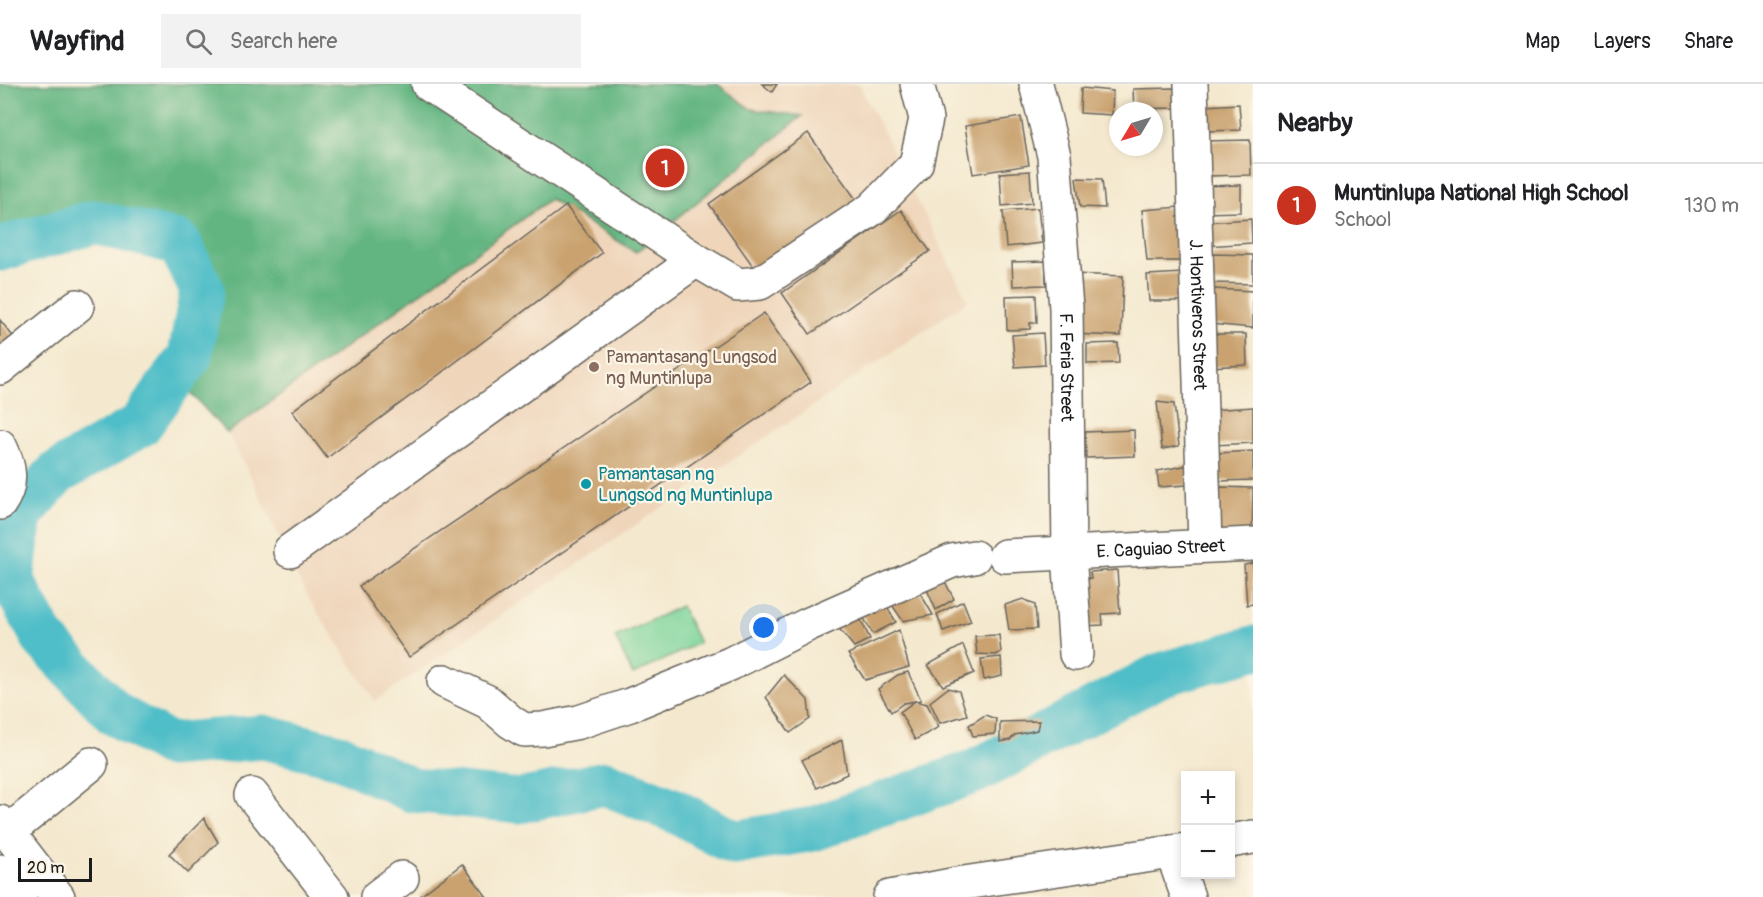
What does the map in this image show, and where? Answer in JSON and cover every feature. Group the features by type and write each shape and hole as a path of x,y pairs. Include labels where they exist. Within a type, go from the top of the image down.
{"street":[{"path":"428,84 696,260 738,285 760,283 872,209 916,164 926,119 917,84"},
{"name":"F. Feria Street","path":"1036,84 1054,156 1066,308 1069,554 1076,654"},
{"name":"J. Hontiveros Street","path":"1191,84 1205,545"},
{"path":"290,551 696,260"},
{"path":"0,368 77,306"},
{"path":"0,446 8,464 10,478 6,494 0,502"},
{"name":"E. Caguiao Street","path":"444,681 488,702 524,730 543,729 579,722 630,705 730,664 807,625 952,561 989,557 1253,544"},
{"path":"58,897 4,827 91,764"},
{"path":"252,795 332,897"},
{"path":"1235,840 1253,837"},
{"path":"890,897 957,891 1179,851 1188,897"},
{"path":"0,871 20,897"}],"shaded area":[{"name":"Pamantasang Lungsod ng Muntinlupa","path":"389,84 859,84 968,301 375,701 314,607 227,433 550,199"}],"green space":[{"path":"0,84 717,84 751,109 802,116 636,252 550,199 227,433 175,376 190,356 202,290 179,243 94,223 8,246 0,237"},
{"path":"681,606 699,643 633,675 615,637"}],"building":[{"path":"762,84 777,84 772,92"},
{"path":"1081,88 1113,91 1113,102 1109,102 1109,115 1080,113"},
{"path":"1175,88 1176,108 1163,108 1163,102 1134,102 1133,89"},
{"path":"1239,104 1241,130 1206,131 1205,106"},
{"path":"1021,117 1029,165 973,174 965,126"},
{"path":"808,133 858,202 758,273 709,204"},
{"path":"1250,140 1251,175 1205,176 1204,141"},
{"path":"1030,171 1032,203 1002,206 1000,173"},
{"path":"1076,178 1102,179 1105,208 1080,207"},
{"path":"1241,185 1241,212 1204,213 1204,186"},
{"path":"566,206 602,253 327,458 292,411"},
{"path":"1180,207 1180,261 1147,261 1142,210"},
{"path":"1038,208 1042,243 1006,247 1003,211"},
{"path":"901,210 930,251 810,334 782,293"},
{"path":"1251,219 1252,243 1206,246 1205,222"},
{"path":"1212,254 1253,255 1253,284 1212,283"},
{"path":"1046,261 1046,285 1013,286 1012,262"},
{"path":"1183,273 1184,301 1149,301 1147,275"},
{"path":"1072,274 1123,276 1121,336 1070,334"},
{"path":"1213,289 1253,291 1253,328 1210,324"},
{"path":"1036,295 1037,323 1030,323 1030,329 1007,330 1006,296"},
{"name":"Pamantasan ng Lungsod ng Muntinlupa","path":"764,313 811,382 409,657 359,586"},
{"path":"0,320 15,339 0,351"},
{"path":"1043,333 1045,365 1015,367 1012,335"},
{"path":"1209,334 1246,334 1247,365 1210,367"},
{"path":"1118,343 1119,363 1087,364 1087,344"},
{"path":"1157,402 1174,404 1179,446 1162,449"},
{"path":"1253,407 1253,443 1214,445 1211,410"},
{"path":"1134,430 1135,456 1086,458 1085,432"},
{"path":"1253,451 1253,480 1220,481 1218,453"},
{"path":"1189,465 1187,485 1159,487 1157,471"},
{"path":"1219,487 1253,488 1252,537 1219,537"},
{"path":"1253,563 1253,604 1247,605 1244,565"},
{"path":"1117,570 1120,613 1102,614 1103,625 1083,626 1079,579 1091,578 1090,572"},
{"path":"943,578 954,599 936,610 925,585"},
{"path":"915,584 933,615 903,621 886,596"},
{"path":"882,598 896,622 873,634 858,608"},
{"path":"1023,599 1035,605 1037,629 1009,630 1005,605"},
{"path":"963,601 971,621 943,631 937,614"},
{"path":"857,612 870,639 854,647 833,621"},
{"path":"899,630 909,667 865,680 848,654"},
{"path":"999,635 1001,652 996,655 977,654 975,636"},
{"path":"963,645 974,673 943,686 928,665"},
{"path":"1001,657 1002,676 984,680 981,659"},
{"path":"908,672 921,700 904,703 891,712 878,689 898,675"},
{"path":"784,675 808,700 810,719 790,733 766,697"},
{"path":"948,688 959,691 967,715 940,723 930,702"},
{"path":"915,701 927,704 939,727 915,740 900,712"},
{"path":"985,715 996,719 995,734 973,736 969,725"},
{"path":"1039,721 1037,730 1015,735 1010,740 1000,742 1000,722"},
{"path":"842,740 847,774 817,788 802,760"},
{"path":"204,818 218,842 188,873 169,854"},
{"path":"462,864 487,897 419,897"}],"waterway":[{"path":"0,249 94,222 179,243 202,290 190,356 140,425 57,473 20,515 12,581 44,639 115,714 170,745 263,737 339,756 412,790 520,801 605,783 675,811 734,843 813,829 976,771 1160,675 1253,648"}],"place":[{"name":"Muntinlupa National High School","path":"665,168"},
{"name":"Pamantasang Lungsod ng Muntinlupa","path":"594,367"},
{"name":"Pamantasan ng Lungsod ng Muntinlupa","path":"586,484"}]}
